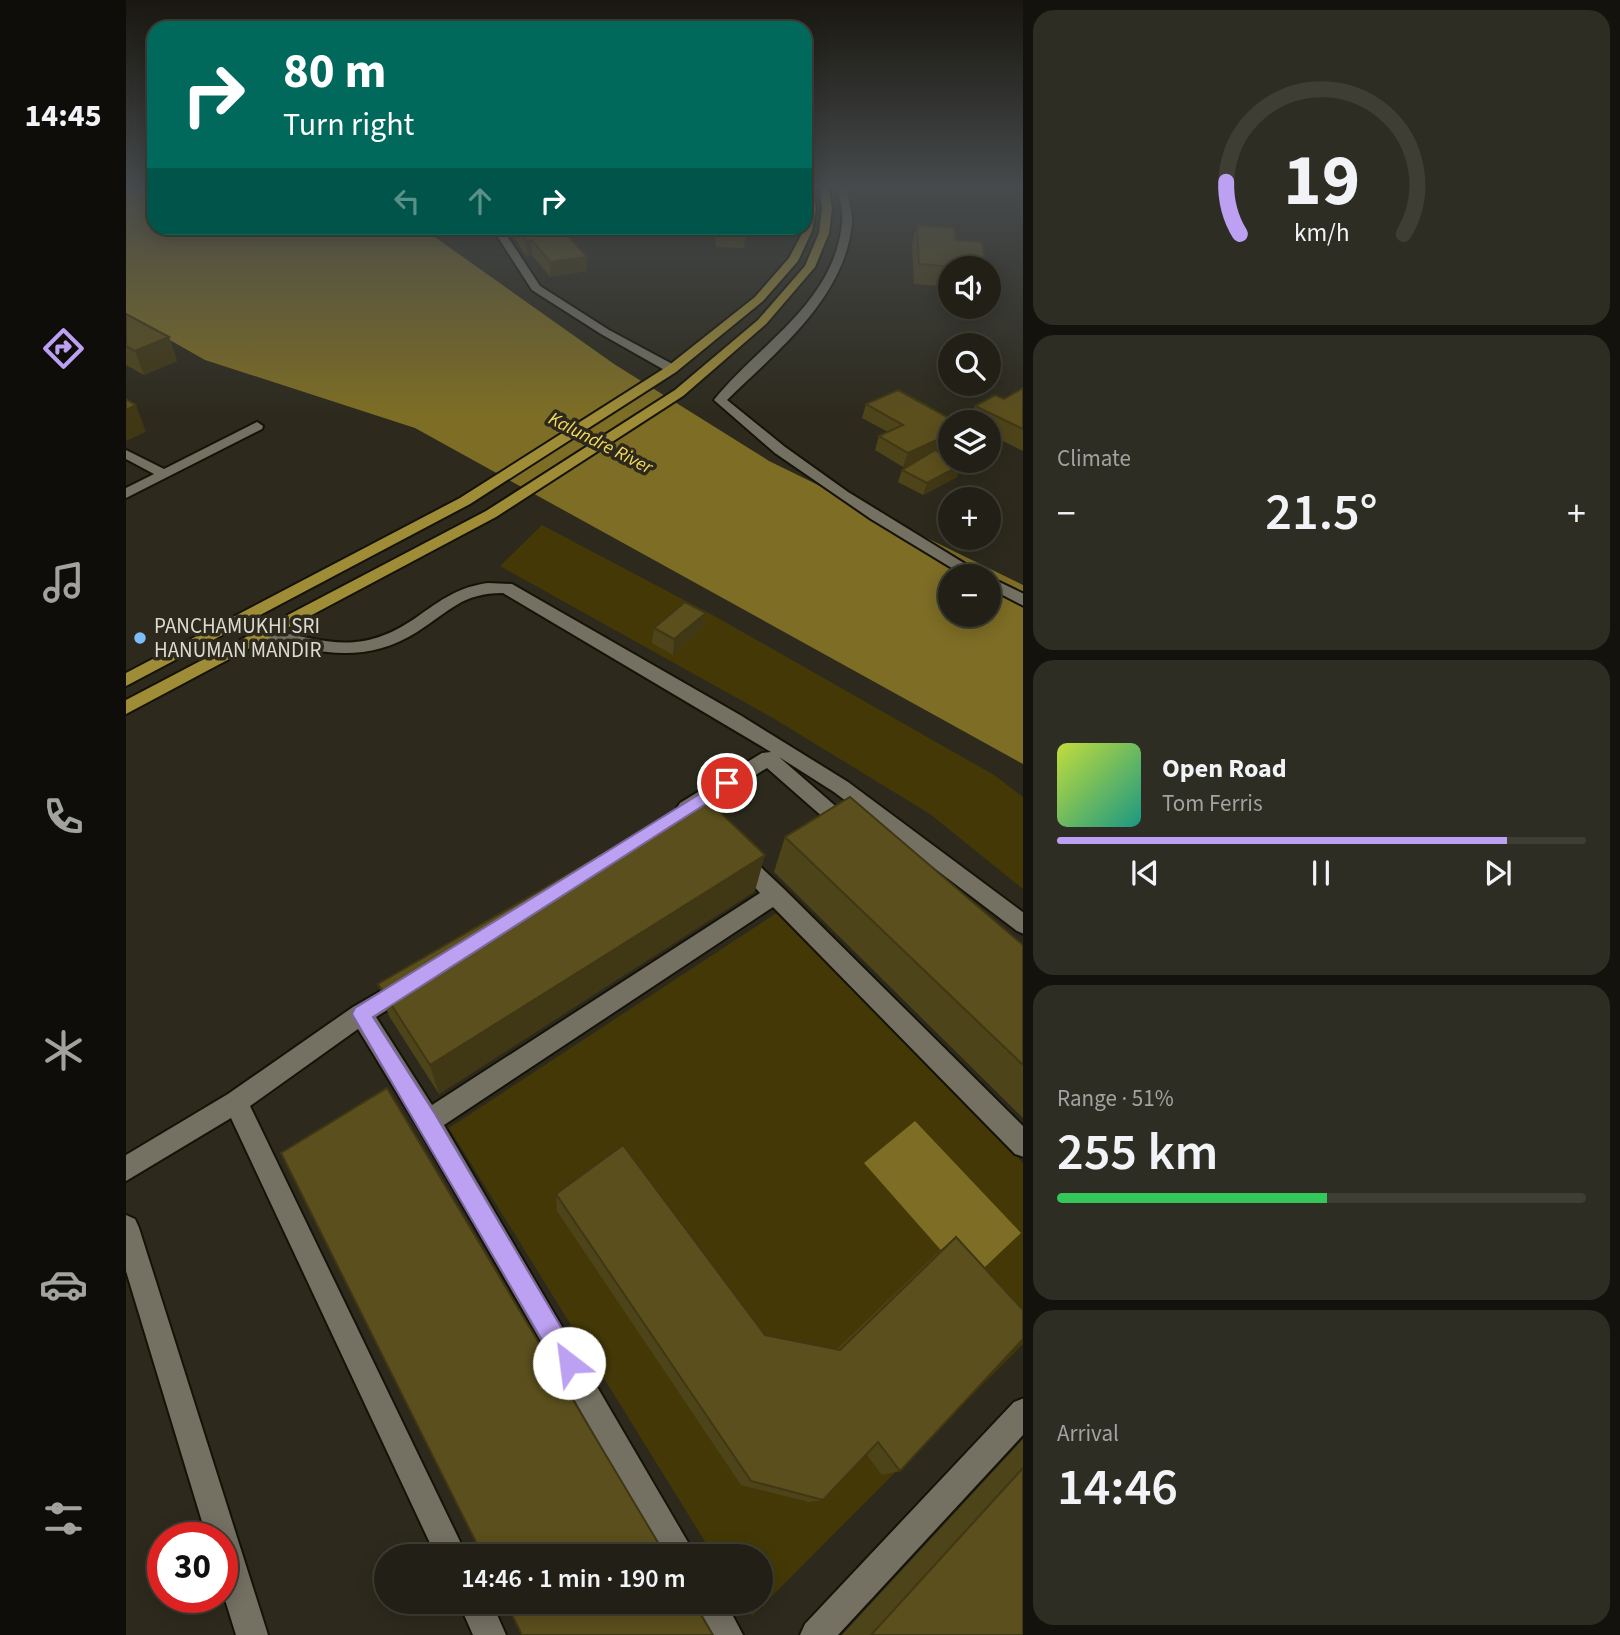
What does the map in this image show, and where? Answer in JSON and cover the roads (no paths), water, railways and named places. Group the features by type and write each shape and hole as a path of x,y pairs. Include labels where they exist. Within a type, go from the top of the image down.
{"highway":[{"path":"126,680 465,500 654,382 759,299 792,262"},
{"path":"126,708 491,514 679,393 762,322 812,262"}],"street":[{"path":"517,262 536,288 605,332 672,369"},
{"path":"837,262 813,308 720,400 758,434 817,479 955,564"},
{"path":"126,494 257,426"},
{"path":"126,454 164,474"},
{"path":"268,634 331,649 354,647 381,641 408,630 460,593 475,587 506,588 698,699 841,787 1023,925"},
{"path":"1001,589 1023,601"},
{"path":"706,827 681,812 768,758 860,838"},
{"path":"726,847 776,894 1023,1145"},
{"path":"428,1121 776,894"},
{"path":"126,1170 236,1102 361,1014 419,977"},
{"path":"361,1014 428,1121 674,1544"},
{"path":"236,1102 446,1544"},
{"path":"126,1228 252,1635"},
{"path":"816,1635 1023,1412"},
{"path":"480,1614 490,1635"},
{"path":"715,1614 727,1635"}],"water":[{"name":"Kalundre River","path":"126,262 470,262 614,364 769,461 938,544 938,550 951,550 980,564 938,564 938,627 1001,627 1001,574 1023,585 1023,764 415,428 205,360 126,315"},
{"path":"915,1121 1021,1233 969,1282 864,1163"}],"place":[{"name":"PANCHAMUKHI SRI HANUMAN MANDIR","path":"140,638"}]}
